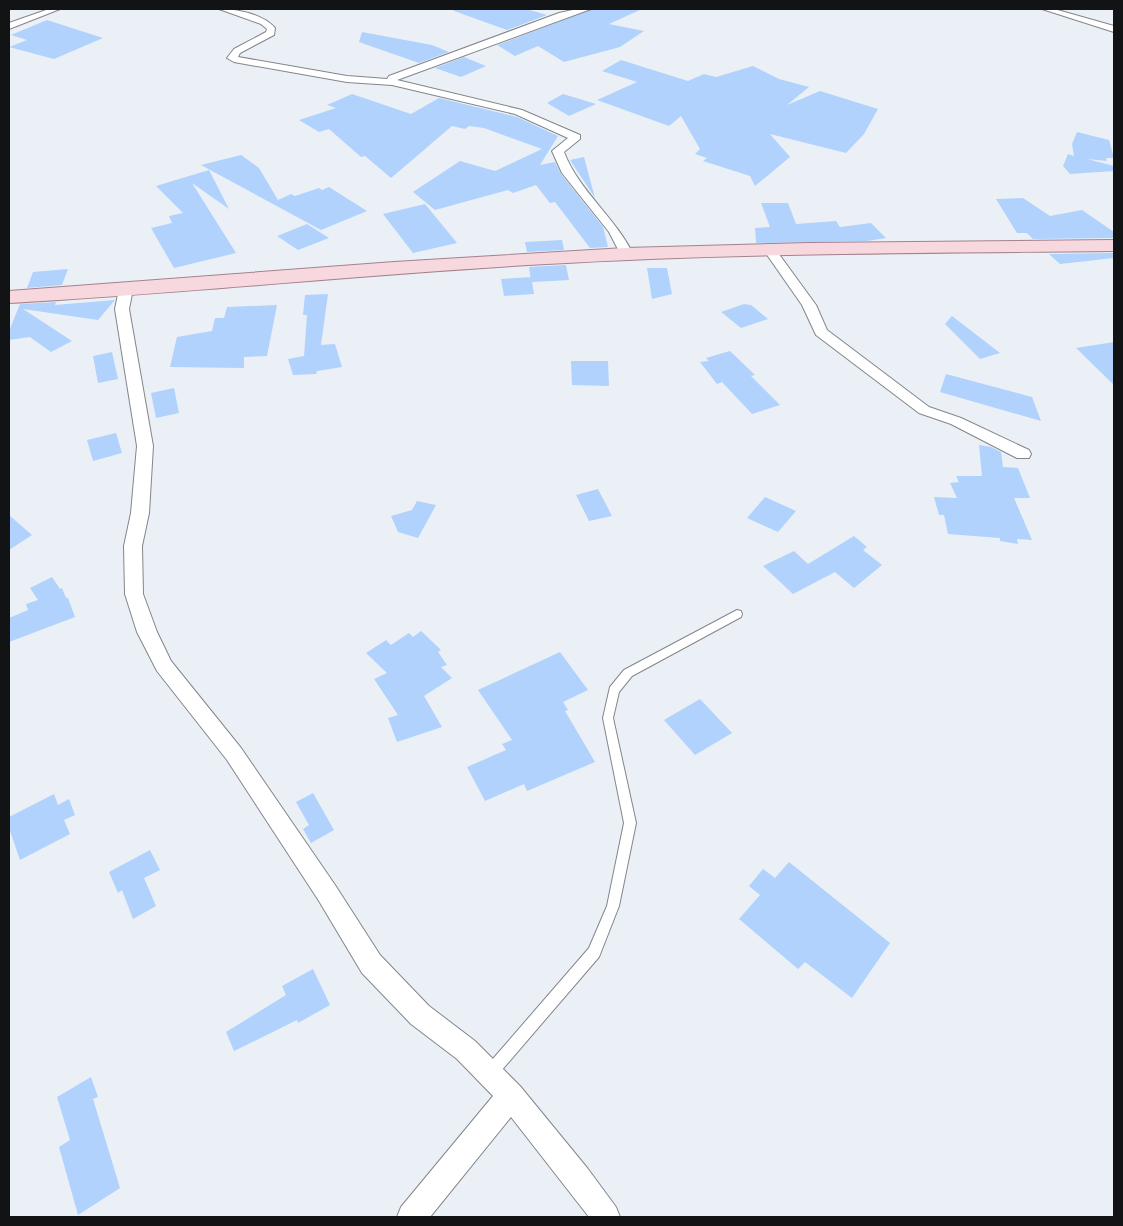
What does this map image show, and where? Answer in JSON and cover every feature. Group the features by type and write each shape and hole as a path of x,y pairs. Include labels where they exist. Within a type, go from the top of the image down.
{"main road":[{"path":"9,297 491,261 626,254 769,249 1114,244"}],"street":[{"path":"9,26 56,9"},
{"path":"223,9 264,22 271,28 271,33 237,51 232,58 237,60 346,79 392,82 518,112 576,137 558,151 561,161 570,176 615,231 626,254"},
{"path":"546,9 562,15"},
{"path":"392,82 392,78 401,73 562,15 588,9"},
{"path":"1046,9 1114,29"},
{"path":"769,249 809,305 821,332 924,410 956,421 1023,454"},
{"path":"126,289 122,308 145,446 140,513 134,546 134,594 147,632 164,666 234,754 322,885 371,964 420,1015 466,1050 511,1095 578,1178 606,1217"},
{"path":"411,1217 465,1154 511,1095"}],"lane":[{"path":"489,1073 594,952 613,906 630,823 608,718 614,690 628,673 737,614"}],"building":[{"path":"454,9 526,9 547,15 507,30 454,11"},
{"path":"593,9 642,9 609,24 644,31 620,47 564,62 538,46 515,56 497,45"},
{"path":"47,20 103,38 54,59 9,47 27,40 11,35"},
{"path":"362,32 432,45 449,52 419,63 359,42"},
{"path":"464,57 486,66 461,77 435,68"},
{"path":"621,60 688,81 704,74 716,77 753,66 779,79 809,87 787,105 820,91 878,109 864,134 846,153 770,134 790,157 755,186 750,176 703,161 707,158 695,154 700,149 681,116 669,126 597,100 637,82 602,71"},
{"path":"352,94 411,114 439,98 517,117 558,136 540,165 555,162 561,174 603,227 608,247 590,248 555,202 550,203 536,185 513,193 508,190 435,210 413,192 460,161 495,171 542,149 484,128 469,126 465,129 452,126 391,178 365,156 361,157 329,129 319,132 299,120 336,108 327,105"},
{"path":"563,94 596,104 569,116 547,103"},
{"path":"1077,132 1109,140 1114,158 1106,158 1107,161 1087,159 1114,166 1114,171 1070,174 1063,166 1068,154 1074,156 1072,144"},
{"path":"241,155 259,168 278,200 291,194 295,196 319,188 322,190 329,187 367,211 321,230 201,165"},
{"path":"584,157 595,198 570,160"},
{"path":"209,170 229,209 192,183 236,253 174,268 151,228 172,223 169,216 183,213 156,186"},
{"path":"1023,198 1050,216 1082,210 1114,232 1114,238 1033,239 1027,233 1017,233 996,199"},
{"path":"761,203 788,203 796,224 836,221 840,227 871,223 886,238 867,241 756,243 755,228 770,227"},
{"path":"425,204 457,243 413,253 383,214"},
{"path":"307,224 329,238 298,250 277,236"},
{"path":"562,240 564,250 527,252 525,242"},
{"path":"1114,253 1114,258 1060,264 1049,254"},
{"path":"566,265 569,280 532,282 534,294 504,296 501,279 530,277 529,267"},
{"path":"647,268 667,268 672,294 652,299"},
{"path":"68,269 62,285 27,288 33,272"},
{"path":"328,294 321,345 335,344 342,367 317,371 316,374 293,375 288,359 304,356 307,315 303,315 305,295"},
{"path":"115,300 98,320 23,309 72,341 51,352 30,337 9,340 9,331 20,304 56,302 55,305"},
{"path":"744,304 751,305 768,319 741,328 721,312"},
{"path":"277,305 267,356 244,357 244,368 170,367 177,337 212,331 215,318 224,318 227,307"},
{"path":"952,316 1000,353 980,359 945,324"},
{"path":"1114,342 1114,385 1076,348"},
{"path":"730,351 755,375 751,376 780,405 752,414 722,382 717,384 700,362 709,361 706,358"},
{"path":"112,352 118,379 98,383 93,356"},
{"path":"571,361 608,361 609,386 572,385"},
{"path":"946,374 1032,397 1041,421 940,392"},
{"path":"174,388 179,413 156,418 151,393"},
{"path":"116,433 122,453 93,461 87,440"},
{"path":"979,445 991,447 1001,452 1003,467 1018,468 1030,498 1014,498 1032,540 1017,539 1018,544 1000,541 1000,538 948,534 944,515 939,515 934,497 957,498 950,483 959,482 956,476 982,476"},
{"path":"598,489 612,516 589,521 576,495"},
{"path":"765,497 796,511 778,532 747,518"},
{"path":"417,501 436,505 418,538 398,532 391,516 412,510"},
{"path":"9,515 32,535 9,550"},
{"path":"854,536 867,547 863,550 882,565 854,588 835,572 793,594 763,566 794,551 808,564"},
{"path":"52,577 60,589 62,588 66,598 68,598 75,617 9,642 9,618 28,610 26,604 38,600 30,588"},
{"path":"421,631 441,650 438,652 447,665 441,667 452,678 424,696 442,727 397,742 388,718 398,715 374,679 387,673 366,653 386,640 391,645 409,633 413,637"},
{"path":"560,652 588,690 563,702 568,710 565,711 595,762 527,791 524,784 485,801 467,767 506,750 502,744 512,740 478,690"},
{"path":"700,699 732,733 695,755 664,720"},
{"path":"313,793 334,830 311,843 303,829 309,825 296,802"},
{"path":"54,794 58,805 69,799 75,815 64,820 70,834 20,860 9,828 9,817"},
{"path":"150,850 160,870 144,878 156,906 133,919 122,890 118,893 109,872"},
{"path":"789,862 890,943 852,998 805,962 798,969 739,919 760,895 749,886 763,869 775,878"},
{"path":"313,969 330,1005 298,1023 297,1020 234,1051 226,1032 286,995 282,986"},
{"path":"91,1077 98,1097 93,1099 120,1188 78,1215 59,1147 70,1140 57,1097"}]}
